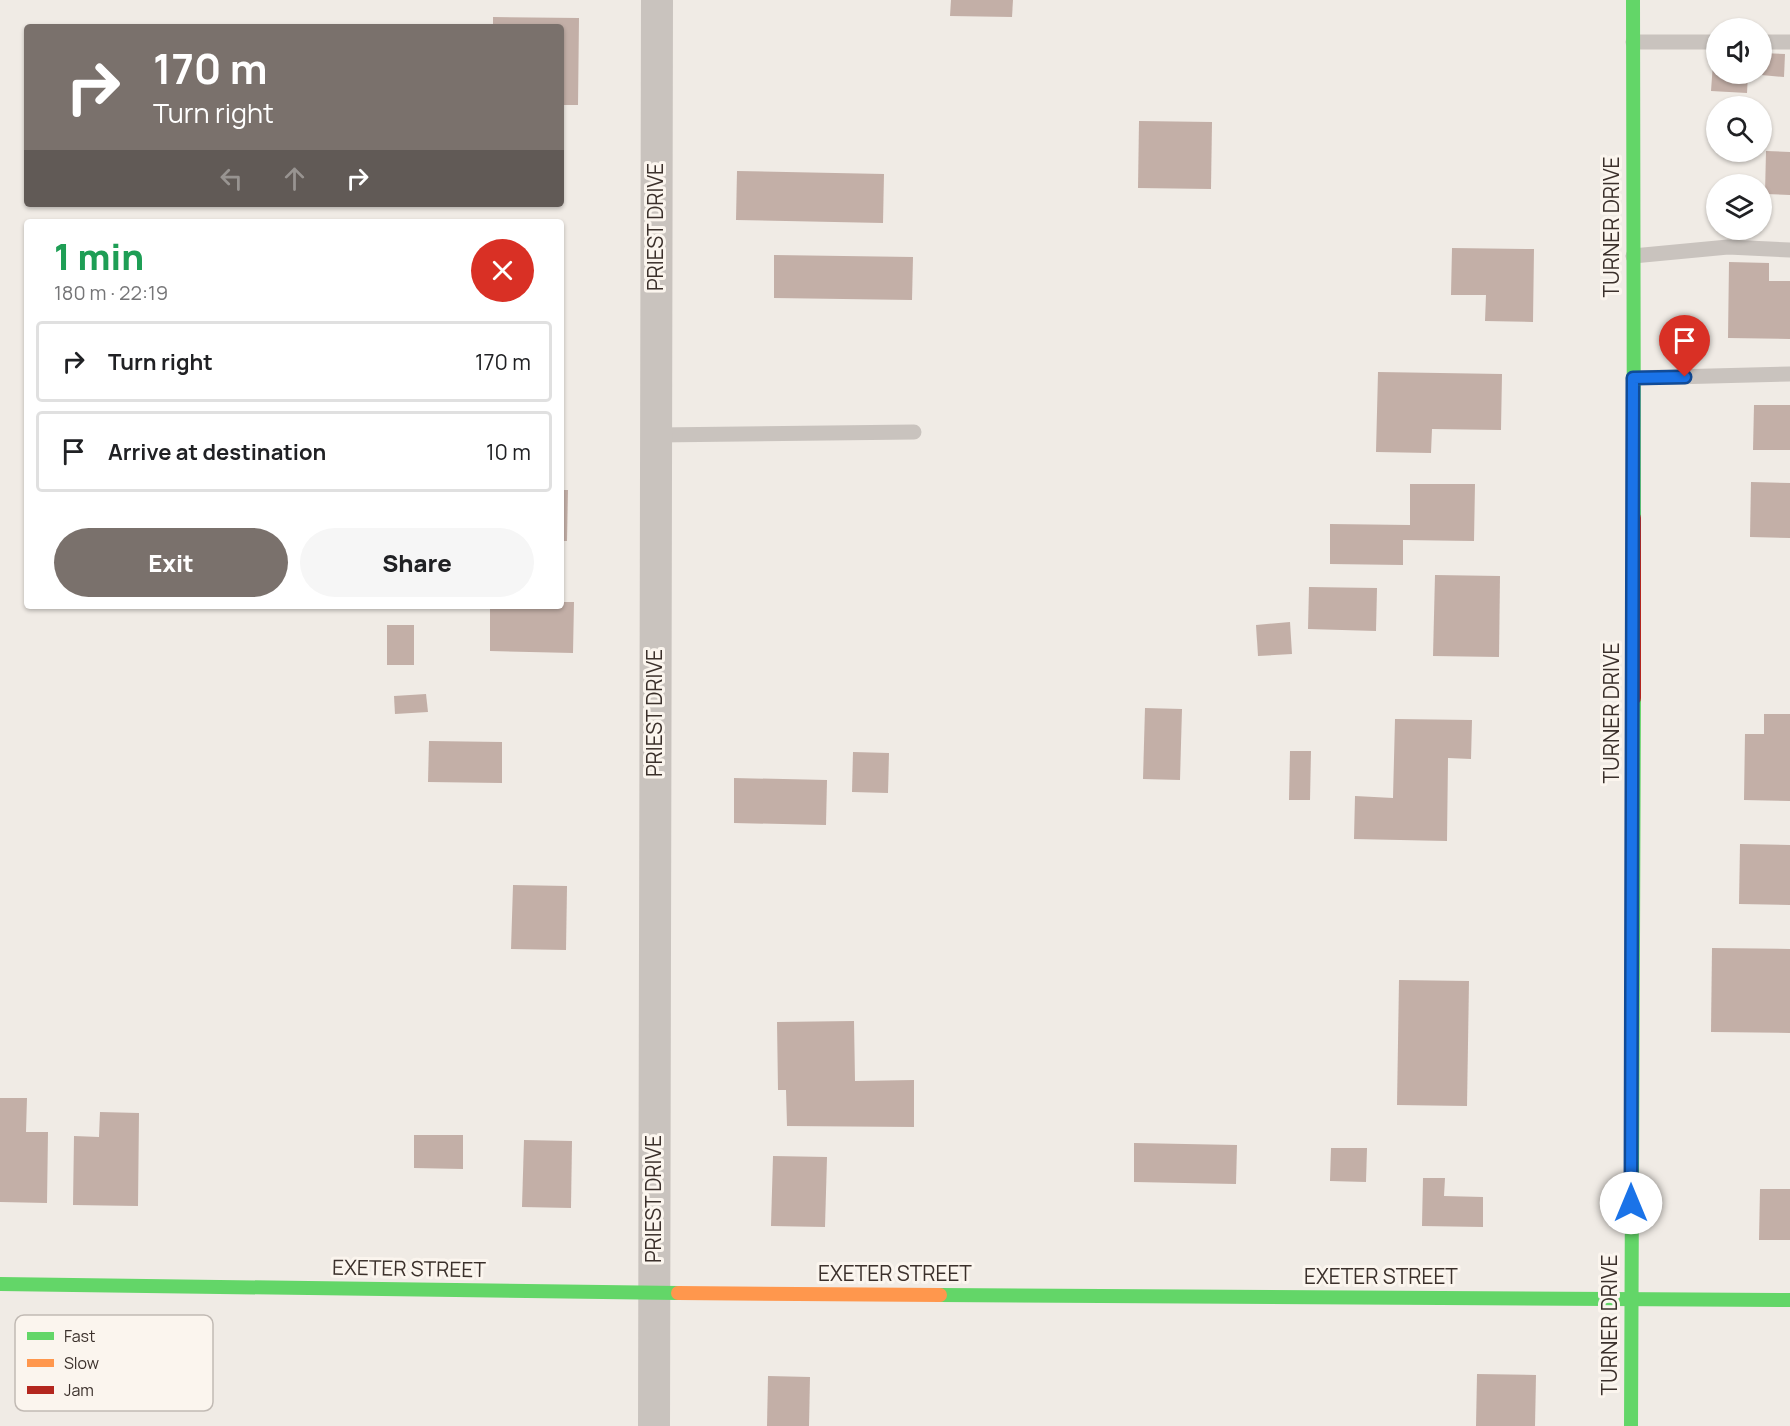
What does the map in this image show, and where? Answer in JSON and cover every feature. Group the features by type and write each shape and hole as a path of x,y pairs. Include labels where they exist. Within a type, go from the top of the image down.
{"street":[{"name":"PRIEST DRIVE","path":"654,1426 657,0"},
{"name":"TURNER DRIVE","path":"1631,1426 1633,0"},
{"name":"EXETER STREET","path":"0,1284 654,1293 1790,1300"}],"lane":[{"path":"1633,42 1706,42"},
{"path":"1772,42 1790,42"},
{"path":"1633,256 1728,247 1790,250"},
{"path":"1633,378 1790,374"},
{"path":"656,435 914,432"}],"building":[{"path":"951,0 1013,0 1012,17 950,16"},
{"path":"493,17 579,18 578,105 564,105 564,24 493,24"},
{"path":"1772,53 1785,54 1784,77 1772,76"},
{"path":"1712,84 1747,84 1747,93 1711,91"},
{"path":"1139,121 1212,122 1211,189 1138,188"},
{"path":"1772,151 1790,152 1790,195 1772,194 1772,174 1765,174 1766,162 1772,162"},
{"path":"737,171 884,174 883,223 736,220"},
{"path":"1452,248 1534,249 1533,322 1485,321 1486,295 1451,295"},
{"path":"774,255 913,257 912,300 774,298"},
{"path":"1729,262 1769,263 1769,281 1790,281 1790,339 1728,338"},
{"path":"1378,372 1502,374 1501,430 1432,429 1431,453 1376,452"},
{"path":"1754,405 1790,405 1790,450 1753,450"},
{"path":"1751,482 1790,483 1790,538 1750,537"},
{"path":"1410,484 1475,484 1474,541 1403,540 1403,565 1330,564 1330,524 1410,525"},
{"path":"564,490 568,490 567,541 564,541"},
{"path":"1435,575 1500,576 1499,657 1433,656"},
{"path":"1309,587 1377,588 1376,631 1308,629"},
{"path":"564,602 574,602 573,653 490,651 490,609 564,609"},
{"path":"1290,622 1292,654 1258,656 1256,625"},
{"path":"387,625 414,625 414,665 387,665"},
{"path":"426,694 428,712 395,714 394,696"},
{"path":"1145,708 1182,709 1180,780 1143,779"},
{"path":"1764,714 1790,714 1790,801 1744,800 1745,734 1764,734"},
{"path":"1395,719 1472,720 1471,759 1448,758 1447,841 1354,839 1355,796 1393,798"},
{"path":"429,741 502,742 502,783 428,782"},
{"path":"1290,751 1311,751 1310,800 1289,800"},
{"path":"853,752 889,753 888,793 852,792"},
{"path":"734,778 827,780 826,825 734,823"},
{"path":"1740,844 1790,845 1790,905 1739,904"},
{"path":"513,885 567,886 566,950 511,949"},
{"path":"1712,948 1790,949 1790,1033 1711,1032"},
{"path":"1399,980 1469,981 1467,1106 1397,1105"},
{"path":"854,1021 855,1081 914,1080 914,1127 787,1126 786,1090 778,1090 777,1022"},
{"path":"0,1098 27,1098 26,1132 48,1132 47,1203 0,1202"},
{"path":"100,1112 139,1113 138,1206 73,1205 74,1136 99,1137"},
{"path":"414,1135 463,1135 463,1169 414,1168"},
{"path":"524,1140 572,1141 571,1208 522,1207"},
{"path":"1134,1143 1237,1145 1236,1184 1134,1182"},
{"path":"1331,1148 1367,1148 1366,1182 1330,1181"},
{"path":"773,1156 827,1157 825,1227 771,1226"},
{"path":"1423,1178 1445,1178 1444,1196 1483,1197 1483,1227 1422,1226"},
{"path":"1760,1189 1790,1189 1790,1240 1759,1240"},
{"path":"1477,1374 1536,1375 1535,1426 1476,1426"},
{"path":"768,1376 810,1377 809,1426 767,1426"}],"traffic: fast":[{"path":"1633,0 1634,518"},
{"path":"1631,1426 1634,698"},
{"path":"0,1284 678,1293"},
{"path":"940,1295 1790,1300"}],"traffic: slow":[{"path":"678,1293 940,1295"}],"traffic: jam":[{"path":"1634,518 1634,698"}],"route":[{"path":"1631,1203 1633,378 1685,377"}]}
